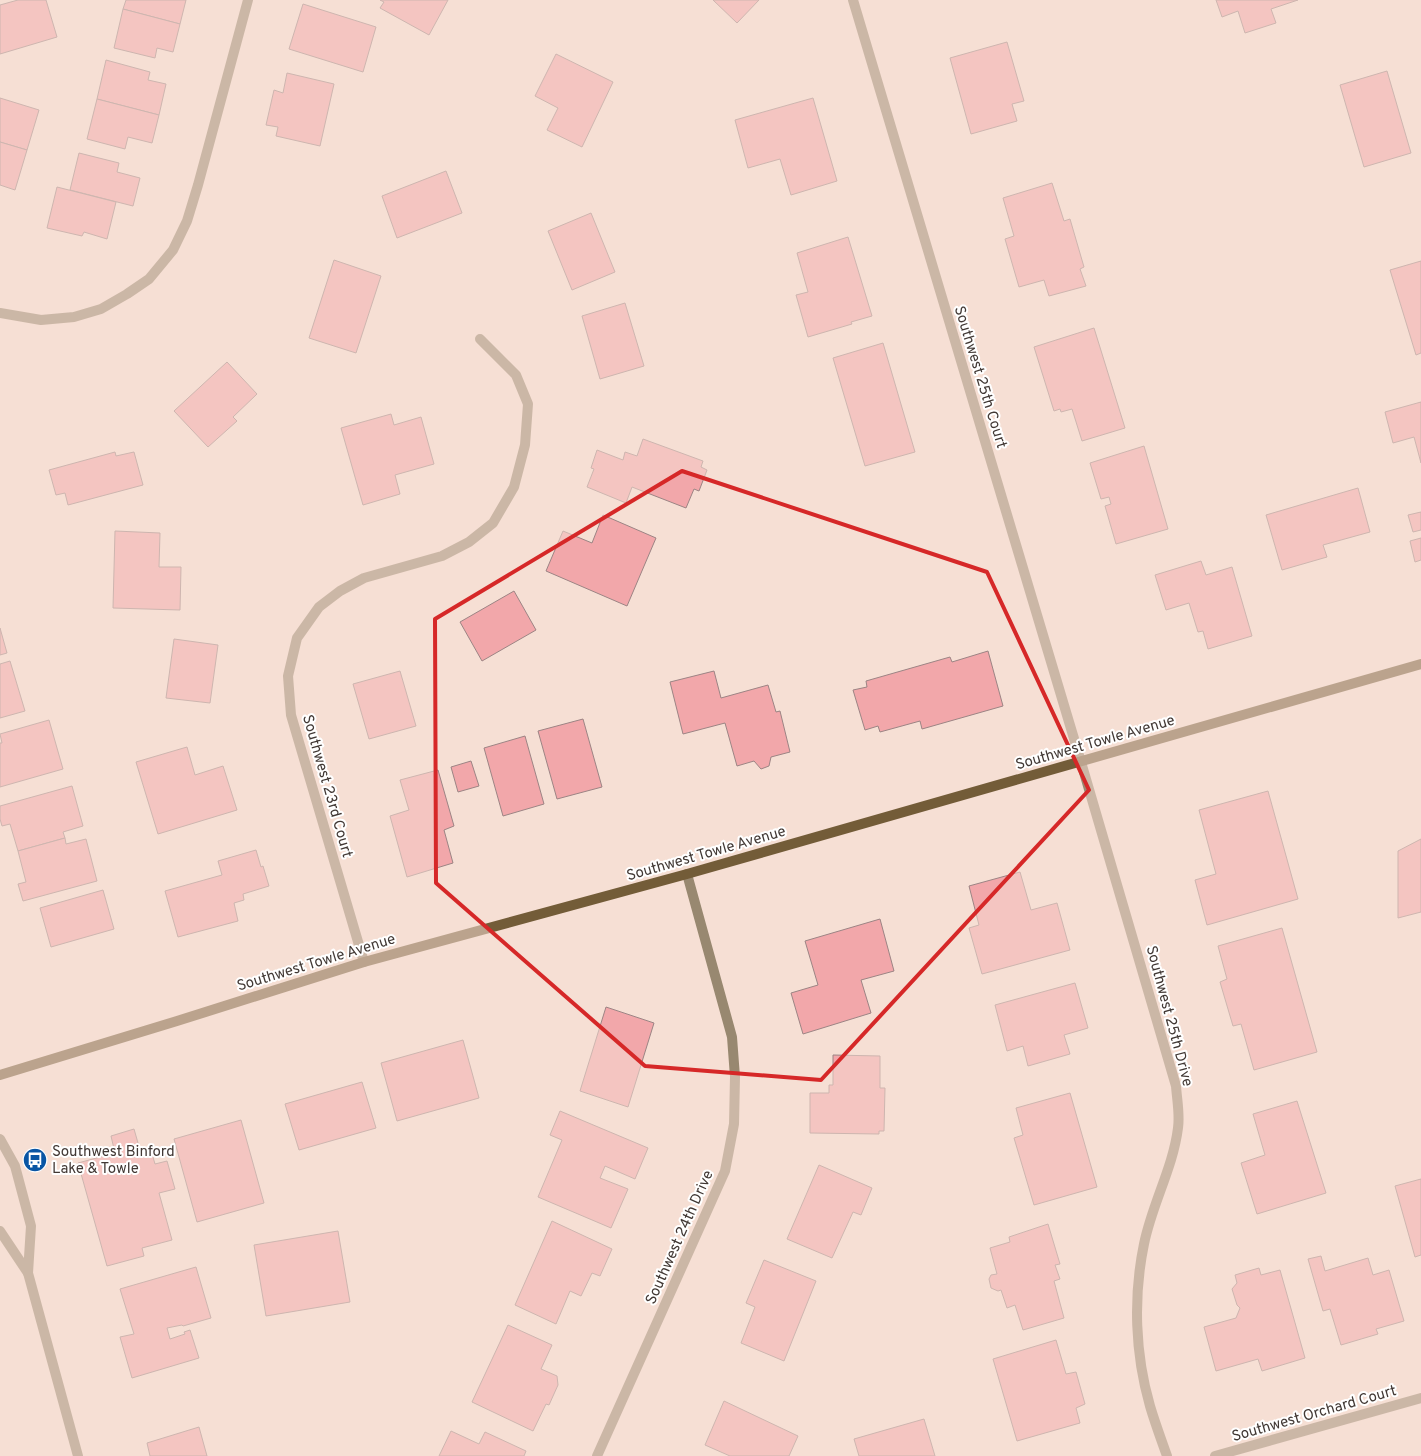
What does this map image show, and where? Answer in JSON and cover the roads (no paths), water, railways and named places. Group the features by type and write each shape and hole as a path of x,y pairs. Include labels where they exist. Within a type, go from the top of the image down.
{"main road":[{"name":"Southwest Towle Avenue","path":"0,1074 364,962 687,874 1421,664"}],"street":[{"path":"0,313 41,320 74,317 101,309 149,279 173,250 187,221 198,185 248,0"},
{"name":"Southwest 25th Court","path":"853,0 1081,762"},
{"name":"Southwest 23rd Court","path":"364,962 291,715 288,676 297,638 319,607 340,590 364,578 442,556 469,542 493,523 498,516 514,487 525,446 528,404 516,375 480,340"},
{"name":"Southwest 25th Drive","path":"1081,762 1176,1086 1178,1126 1170,1164 1144,1243 1138,1284 1137,1324 1141,1364 1150,1404 1167,1456"},
{"name":"Southwest 24th Drive","path":"597,1456 725,1171 734,1124 735,1077 732,1037 687,874"},
{"path":"0,1139 15,1166 31,1226 28,1273"},
{"path":"0,1231 28,1273 78,1456"},
{"name":"Southwest Orchard Court","path":"1215,1456 1421,1398"}],"place":[{"name":"Southwest Binford Lake & Towle","path":"35,1160"}]}
